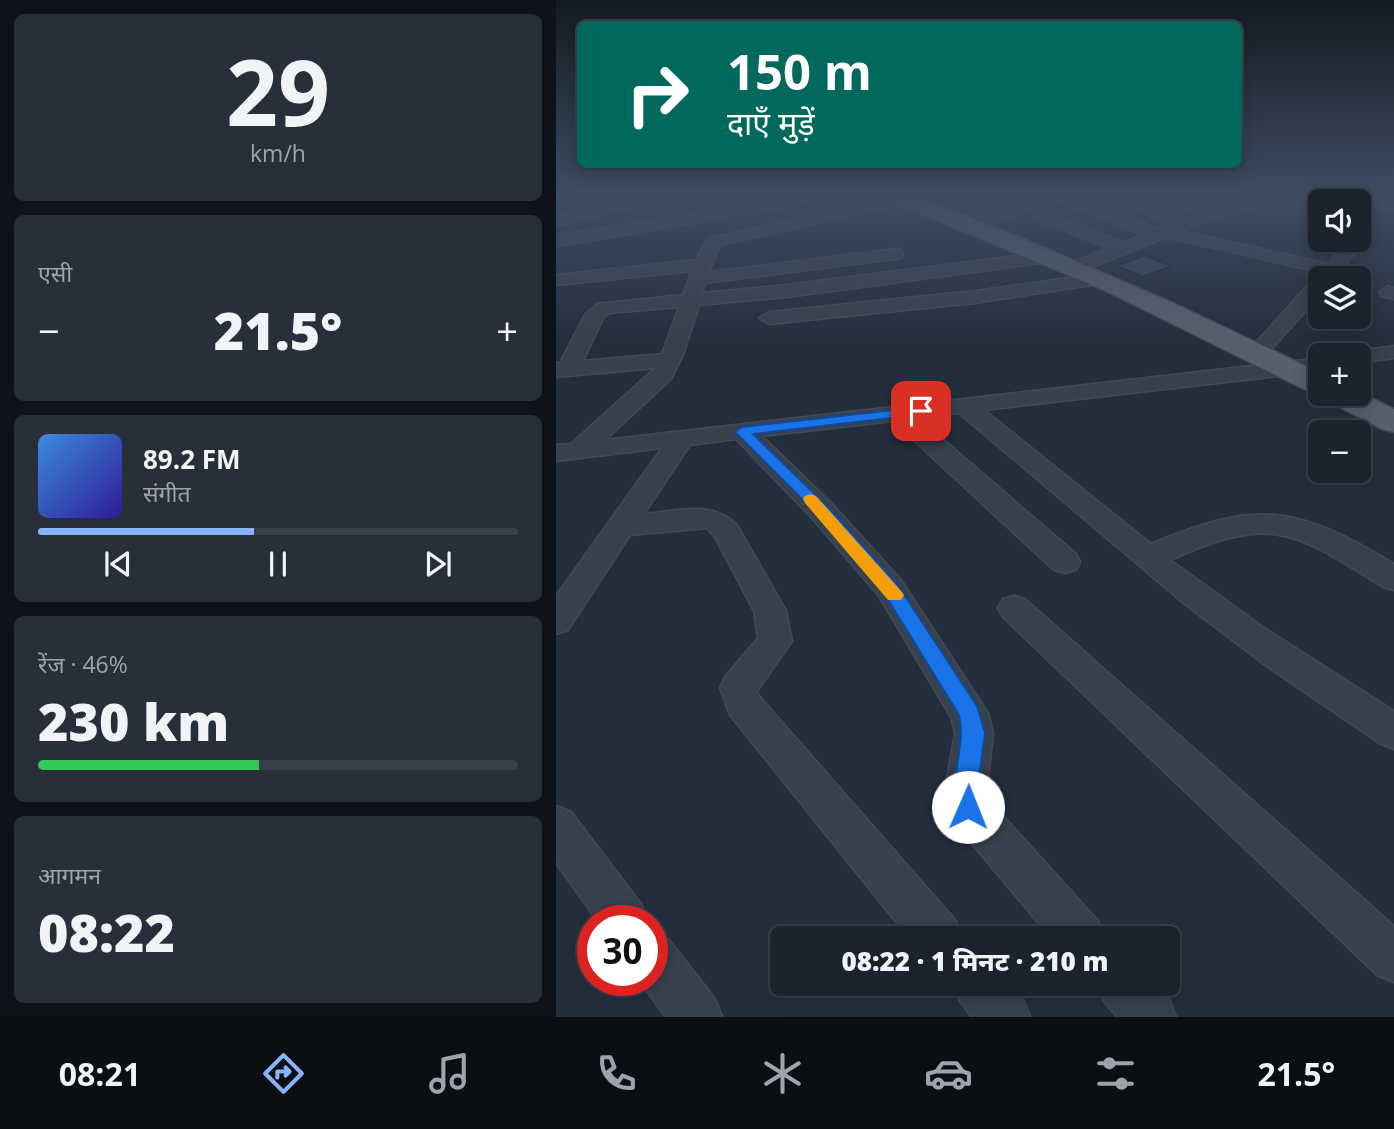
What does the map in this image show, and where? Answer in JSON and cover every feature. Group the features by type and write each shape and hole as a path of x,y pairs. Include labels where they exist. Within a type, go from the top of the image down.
{"main road":[{"path":"1015,243 1258,352 1308,378"},
{"path":"1362,406 1394,422"}],"street":[{"path":"673,243 675,255 700,272 799,267 895,254"},
{"path":"564,456 652,386 669,360 700,272 713,243"},
{"path":"779,243 799,267"},
{"path":"1111,243 1123,248"},
{"path":"1075,268 1135,243"},
{"path":"1200,243 1308,272"},
{"path":"1336,266 1348,252"},
{"path":"556,280 675,255"},
{"path":"562,370 594,316 604,308 787,291 1048,257"},
{"path":"769,318 961,299 1098,279"},
{"path":"1258,352 1308,297"},
{"path":"1371,356 1394,352"},
{"path":"562,370 669,360"},
{"path":"564,456 682,438 1308,366"},
{"path":"964,406 1023,451 1147,558 1256,642 1394,732"},
{"path":"899,414 982,484 1065,562"},
{"path":"742,432 822,511 890,588 969,713 974,733 965,792 968,807 982,827 1070,926"},
{"path":"556,621 682,438"},
{"path":"623,526 708,518 717,521 727,532 770,611 774,624 775,641 738,688 743,704 929,926"},
{"path":"1147,558 1221,528 1260,523 1285,524 1313,532 1394,579"},
{"path":"556,578 587,577"},
{"path":"1014,608 1394,958"},
{"path":"556,827 614,905"},
{"path":"668,978 697,1017"},
{"path":"987,996 1005,1017"},
{"path":"1132,996 1151,1017"}],"building":[{"path":"1145,255 1172,266 1142,277 1116,266"}],"slow traffic":[{"path":"811,499 895,595"}],"route":[{"path":"921,411 742,432 822,511 890,588 969,713 974,733 965,792 968,807"}]}
